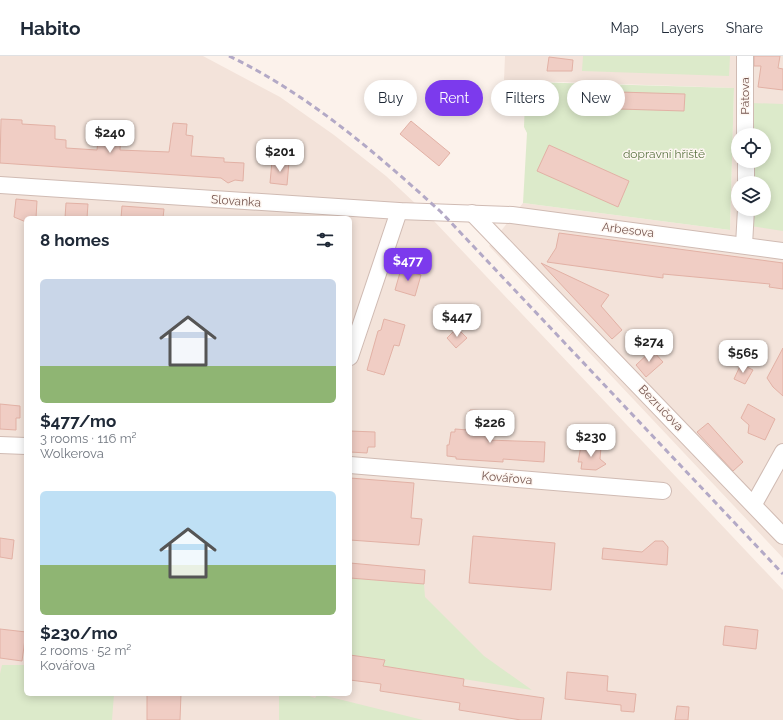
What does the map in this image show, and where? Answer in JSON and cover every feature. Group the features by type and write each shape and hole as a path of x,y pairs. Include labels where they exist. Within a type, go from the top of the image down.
{"street":[{"name":"Pátova","path":"745,56 745,128"},
{"name":"Slovanka","path":"0,185 399,211 472,214"},
{"path":"352,351 399,211"},
{"name":"Arbesova","path":"472,214 512,215 783,251"},
{"name":"Bezručova","path":"472,214 754,504 783,536"},
{"path":"744,245 746,216"},
{"path":"0,445 24,446"},
{"path":"754,504 783,452"},
{"name":"Kovářova","path":"352,465 663,491"}],"shaded area":[{"path":"0,56 203,56 280,97 334,135 386,176 433,220 783,590 783,720 0,720"},
{"path":"505,56 783,56 783,558 489,246 523,203 730,230 731,194 731,216 771,216 771,176 732,176 732,168 771,168 771,128 733,128 734,88 625,84 625,80 567,80 567,82 559,82 559,80 504,80"}],"green space":[{"path":"583,56 730,56 729,76 582,71"},
{"name":"dopravní hřiště","path":"559,83 567,83 567,116 625,116 625,85 734,88 733,128 731,128 730,230 523,203 527,133 524,127 524,116 559,116"},
{"path":"751,103 783,104 783,231 751,226 751,216 771,216 771,176 751,176 751,168 771,168 771,128 751,128"},
{"path":"352,578 424,584 425,597 484,656 532,690 383,666 384,660 352,655"},
{"path":"2,665 24,665 24,696 114,696 112,720 0,720 0,674"},
{"path":"279,696 309,696 315,698 316,696 326,696 423,720 279,720"}],"building":[{"path":"754,56 780,56 778,68 783,69 783,90 758,87 761,66 754,66"},
{"path":"549,57 573,60 572,71 547,71"},
{"path":"625,92 685,94 684,111 625,109"},
{"path":"1,119 22,120 22,124 55,126 55,139 66,140 66,148 97,150 99,130 121,132 120,150 169,152 173,123 187,124 186,135 193,136 191,156 224,158 224,162 244,163 243,181 235,180 228,183 221,178 0,163"},
{"path":"411,121 450,153 439,166 400,134"},
{"path":"549,145 629,181 618,207 537,171"},
{"path":"272,161 289,162 287,185 270,183"},
{"path":"16,199 37,201 36,216 24,216 24,221 14,217"},
{"path":"66,203 88,204 87,216 65,216"},
{"path":"122,206 164,209 163,216 121,216"},
{"path":"559,233 783,263 783,289 769,287 770,284 663,274 663,278 547,262 556,248"},
{"path":"541,263 609,295 601,306 622,330 612,339"},
{"path":"401,269 421,275 415,296 395,290"},
{"path":"384,319 405,325 399,346 394,345 384,375 367,370 378,331 381,330"},
{"path":"457,328 467,338 456,348 447,338"},
{"path":"783,348 783,396 773,387 767,378"},
{"path":"652,350 663,362 646,377 636,365"},
{"path":"741,364 753,370 745,384 734,379"},
{"path":"0,404 20,406 20,418 16,418 16,430 0,429"},
{"path":"748,404 775,419 765,440 748,433 749,425 741,418"},
{"path":"470,410 489,411 487,440 545,442 544,462 503,459 503,462 456,459 456,457 447,456 447,445 449,445 451,432 455,432 455,429 468,430"},
{"path":"708,423 743,462 733,471 697,432"},
{"path":"352,431 375,432 375,447 368,447 367,453 352,452"},
{"path":"581,446 601,447 600,459 606,464 596,470 581,469 582,462 578,462"},
{"path":"352,478 414,483 411,518 422,519 419,545 352,540"},
{"path":"473,536 555,543 551,590 469,583"},
{"path":"0,538 14,540 12,559 0,557"},
{"path":"655,541 663,541 668,547 667,565 602,559 603,548 642,552"},
{"path":"352,563 425,570 424,584 352,578"},
{"path":"725,626 758,630 756,649 723,645"},
{"path":"0,629 24,632 22,661 0,658"},
{"path":"352,655 385,660 383,666 464,679 463,686 544,698 541,720 521,720 459,710 460,703 380,691 381,684 352,680"},
{"path":"567,672 608,676 607,691 636,694 634,712 621,711 621,705 565,699"},
{"path":"147,696 181,696 180,720 147,720"},
{"path":"677,706 689,707 688,720 675,720"}],"railway":[{"path":"229,56 286,88 340,126 392,168 441,212 783,574"}]}
